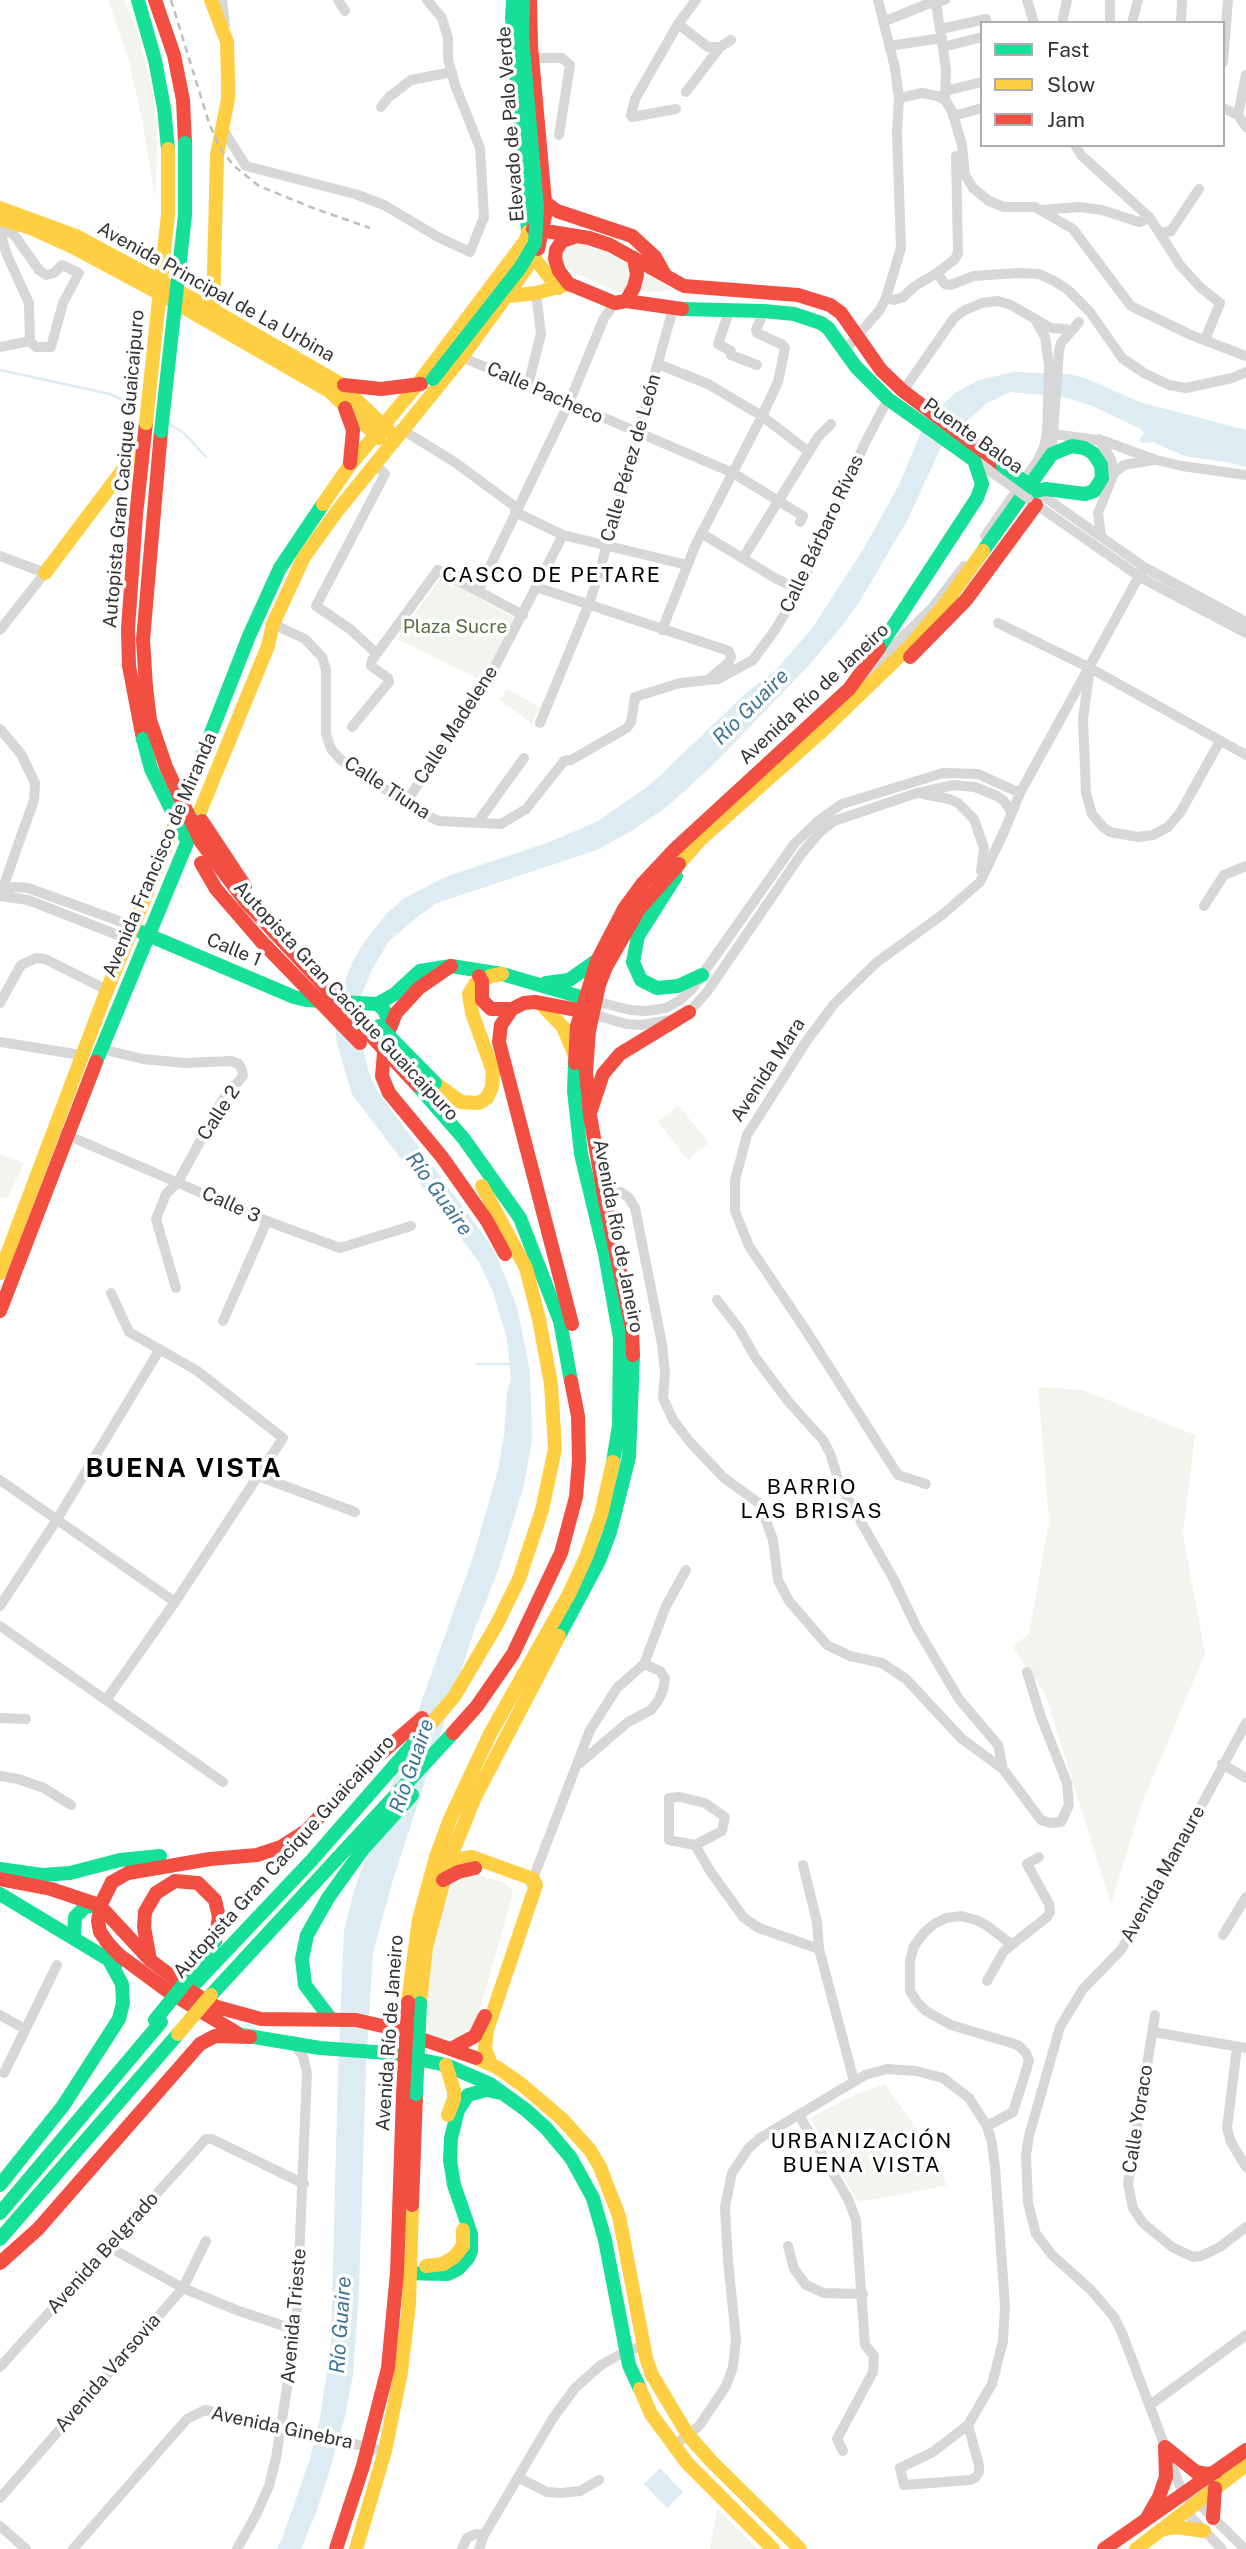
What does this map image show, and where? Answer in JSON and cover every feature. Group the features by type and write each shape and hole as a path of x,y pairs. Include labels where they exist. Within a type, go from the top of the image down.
{"main road":[{"name":"Autopista Gran Cacique Guaicaipuro","path":"138,0 155,60 168,149 168,214 135,515 128,629 129,667 150,769 181,831 216,889 261,942 464,1139 520,1218"},
{"name":"Autopista Gran Cacique Guaicaipuro","path":"0,2213 126,2064 158,2021 311,1861 458,1690 519,1579 542,1510 555,1449 551,1384 539,1319 526,1268 502,1220 480,1183 411,1087 246,902 201,842 166,767 150,720 156,495 185,215 183,100 174,55 155,0"},
{"path":"211,0 227,42 228,91 217,156 213,310"},
{"path":"513,0 536,230"},
{"name":"Elevado de Palo Verde","path":"427,400 433,379 520,268 535,243 537,208 522,36 523,0"},
{"path":"530,0 532,58 545,202 536,230"},
{"path":"545,202 557,211 632,236 655,257 666,276"},
{"name":"Avenida Principal de La Urbina","path":"0,208 76,236 213,310 339,383 378,429"},
{"name":"Avenida Principal de La Urbina","path":"0,219 31,229 112,267 341,401 378,429 395,437"},
{"path":"521,248 563,286 621,302 634,287 637,275 634,258 610,245 589,238 536,230"},
{"name":"Avenida Francisco de Miranda","path":"0,1311 62,1133 81,1055 249,636 280,568 350,465 417,385 536,230"},
{"name":"Avenida Francisco de Miranda","path":"0,1273 101,1049 268,646 272,624 304,557 374,463 509,296 539,248 536,230"},
{"path":"563,286 554,254 562,241 574,237"},
{"name":"Puente Baloa","path":"634,258 694,289 781,293 830,304 841,313 881,370 962,444 974,460"},
{"path":"509,296 563,286"},
{"name":"Puente Baloa","path":"621,302 673,309 764,311 804,316 821,323 888,399 962,444 1034,496"},
{"path":"339,383 369,389 417,385 433,379"},
{"path":"341,401 352,430 350,465"},
{"path":"45,573 144,442"},
{"path":"854,692 874,689 929,640 966,600 1034,496 1046,489 1085,494 1094,492 1102,478 1097,457 1084,448 1063,449 1046,461"},
{"path":"854,692 977,498 982,484 974,460"},
{"name":"Avenida Río de Janeiro","path":"356,2549 385,2451 401,2372 408,2304 404,2269 419,1919 442,1859 450,1819 490,1734 569,1594 586,1557 608,1492 616,1447 621,1378 620,1338 605,1254 582,1154 575,1105 574,1056 597,961 624,909 666,858 910,646 942,608 1046,461"},
{"name":"Autopista Gran Cacique Guaicaipuro","path":"0,2239 211,1995 370,1820 450,1744 513,1654 532,1618 561,1552 576,1497 578,1416 560,1321 509,1188 435,1083 255,901 202,821 190,798 151,686"},
{"name":"Avenida Río de Janeiro","path":"414,2002 443,1880 442,1859 462,1829 475,1797 599,1561 625,1479 633,1416 632,1328 590,1115 586,1072 588,1006 606,967 639,909 655,888 701,839 854,692"},
{"path":"701,839 643,925 633,954 638,975 651,987 664,989 678,986 702,975"},
{"path":"131,932 147,935"},
{"name":"Calle 1","path":"147,935 295,998 377,1004"},
{"path":"390,1025 384,1010 377,1004 395,994 420,971 430,968 470,968 553,984 569,980 597,961"},
{"path":"452,967 412,994 396,1013 390,1025 382,1058 382,1076 385,1086 442,1157 487,1221 539,1319"},
{"path":"470,968 482,981 481,996 485,1004 496,1010 512,1009 524,1003 588,1006"},
{"path":"435,1083 468,1104 479,1103 490,1094 493,1071 469,997 472,987 491,976 502,974"},
{"path":"531,981 588,1006"},
{"path":"540,1003 563,1027 574,1056"},
{"path":"512,1009 502,1025 499,1042 570,1311 578,1364 578,1416"},
{"path":"590,1115 603,1074 620,1054 689,1012"},
{"path":"244,2035 169,1992 119,1955 106,1940 97,1922 101,1904 112,1882 128,1873 210,1859 257,1855 294,1840 306,1831 371,1762 458,1690"},
{"path":"331,2018 305,1985 302,1968 304,1945 319,1912 363,1849 450,1744"},
{"path":"462,1829 463,1847 474,1863"},
{"path":"0,1869 42,1875 70,1873 120,1860 146,1857 210,1859"},
{"path":"442,1859 474,1863 531,1883 536,1890 485,2041 486,2056 491,2064"},
{"path":"443,1880 474,1863"},
{"path":"0,1880 51,1889 99,1905 150,1960 216,2007 279,2020 356,2020 453,2048 491,2064 514,2078 562,2119 590,2150 600,2167 620,2216 643,2346 660,2390 688,2435 724,2475 800,2549"},
{"path":"150,1960 144,1927 149,1902 156,1893 175,1881 198,1884 215,1900 219,1917 215,1941 158,2021"},
{"path":"453,2048 469,2041 480,2029 531,1883"},
{"path":"0,1894 208,2023 244,2035 295,2045 388,2053 446,2066 489,2084 526,2110 555,2138 588,2186 605,2240 626,2351 640,2394 673,2446 773,2549"},
{"path":"74,1938 73,1923 79,1911 85,1907 99,1905"},
{"path":"0,2185 64,2106 119,2019 123,2003 122,1984 109,1960"},
{"path":"0,2263 38,2229 200,2044 215,2036 244,2035"},
{"path":"408,2304 420,2281 454,2257 464,2241 444,2164 445,2126 454,2099 446,2066"},
{"path":"411,2244 418,2256 447,2274 464,2264 472,2244 471,2234 454,2185 450,2160 451,2137 458,2110 472,2093 486,2090 504,2094"},
{"name":"Avenida Río de Janeiro","path":"336,2549 368,2447 388,2368 404,2269 411,2244 410,2095"},
{"path":"404,2269 438,2270"},
{"path":"1165,2447 1196,2472 1207,2474 1218,2471"},
{"path":"1146,2520 1166,2477 1165,2447"},
{"path":"1136,2549 1163,2529 1218,2471 1246,2451"},
{"path":"1104,2549 1146,2520 1215,2488 1246,2465"},
{"path":"1213,2518 1215,2488"},
{"path":"1163,2529 1176,2527 1204,2531"}],"street":[{"path":"222,0 227,42"},
{"path":"338,0 345,11"},
{"path":"222,128 246,166 355,194 384,205 438,237 470,252 484,216 480,148 448,59 448,38 442,18 428,0"},
{"path":"676,109 632,117 631,115 638,94 678,24 696,0"},
{"path":"844,351 873,319 886,298 901,248 897,133 899,98 878,0"},
{"path":"1027,0 1033,21"},
{"path":"1062,21 1067,0"},
{"path":"1110,0 1110,21"},
{"path":"1133,21 1138,0"},
{"path":"1181,21 1182,0"},
{"path":"1225,37 1228,0"},
{"path":"883,22 940,1 945,96 961,145 965,175 973,188 989,201 1004,207 1035,207 1073,229 1131,306 1246,356"},
{"path":"981,21 986,19"},
{"path":"942,38 980,22"},
{"path":"678,24 704,46 720,47"},
{"path":"889,46 942,38 980,37"},
{"path":"686,92 720,47 731,40"},
{"path":"532,58 562,58 570,65 559,135"},
{"path":"381,107 411,80 452,72"},
{"path":"1246,75 1242,111 1246,127"},
{"path":"899,98 922,93 945,96 980,83"},
{"path":"953,116 980,109"},
{"path":"886,298 894,300 903,297 915,286 937,274 955,259 958,253 956,153 961,145"},
{"path":"1076,147 1081,155 1150,218 1180,265 1201,288 1220,303 1205,340"},
{"path":"1161,233 1171,231 1199,189"},
{"path":"1040,210 1079,207 1102,210 1139,222 1150,218"},
{"path":"0,232 10,232 15,236 33,263 46,275 54,274 62,265 79,273 63,303 51,347 36,346 30,341 29,303 7,255 0,232"},
{"path":"937,274 945,284 950,285 974,276 1039,274 1067,289 1090,312 1122,358 1169,385 1186,387 1232,378 1246,372"},
{"path":"528,385 541,334 536,293"},
{"path":"903,391 943,332 965,310 982,303 998,301 1011,304 1051,328 1066,330"},
{"path":"478,591 569,403 604,318 621,302"},
{"name":"Calle Pérez de León","path":"540,723 589,604 673,309"},
{"path":"662,629 701,533 778,382 786,352 783,345 757,333 764,311"},
{"path":"729,312 718,344 731,351 731,355 757,365"},
{"path":"1054,364 1061,344 1090,312"},
{"path":"1034,318 1045,337 1054,364"},
{"path":"1079,322 1059,337 1054,364 1050,434 1099,439 1156,460 1246,475"},
{"path":"0,347 30,341"},
{"name":"Calle Pacheco","path":"462,357 733,473 803,516 800,522"},
{"path":"658,364 708,384 762,416 809,452"},
{"name":"Calle Bárbaro Rívas","path":"478,822 501,824 526,809 564,761 571,760 627,728 631,722 635,697 661,688 718,679 753,660 799,590 847,481 888,399"},
{"path":"743,558 818,437 831,424"},
{"name":"Avenida Río de Janeiro","path":"1046,461 1052,447 1050,434"},
{"name":"Avenida Río de Janeiro","path":"854,692 933,607 1038,460 1050,434"},
{"path":"395,437 456,463 563,535 687,565"},
{"path":"1099,439 1111,459 1114,473"},
{"name":"Puente Baloa","path":"974,460 1000,471"},
{"path":"1101,536 1098,513 1114,473 1124,465 1156,460"},
{"path":"374,463 385,474 317,605 376,653"},
{"path":"1034,496 1101,536 1142,572 1246,622"},
{"path":"1034,496 1142,572 1246,633"},
{"path":"701,533 799,590"},
{"name":"Calle Madelene","path":"407,801 490,676 563,535"},
{"path":"0,556 45,573 0,630"},
{"path":"352,727 390,682 371,666 372,660 438,570 523,615"},
{"name":"Avenida Mara","path":"926,1484 898,1475 805,1329 748,1246 735,1211 735,1180 747,1136 806,1042 834,1004 877,962 942,915 979,882 1020,793 1142,572"},
{"path":"536,587 729,651 729,662 708,680"},
{"path":"1234,615 1246,607"},
{"path":"998,623 1090,668 1246,755"},
{"name":"Calle Tiuna","path":"272,624 305,639 322,657 326,670 326,734 331,749 340,758 420,812 439,821 478,822"},
{"path":"1090,668 1083,719 1086,793 1093,814 1110,832 1138,837 1160,832 1168,827 1180,813 1220,741"},
{"path":"0,729 21,754 35,783 34,800 0,896 28,900 131,932"},
{"path":"478,822 524,758"},
{"path":"588,1006 653,1011 666,1008 686,995 795,843 819,820 842,804 943,772 978,774 1020,793"},
{"path":"588,1006 626,1024 642,1025 670,1020 689,1012 707,992 769,900 821,831 847,816 944,786 975,787 997,796 1013,813"},
{"path":"917,793 949,799 968,811 974,819 984,848 979,882"},
{"path":"1204,906 1224,875 1246,866"},
{"path":"0,1003 21,965 36,958 45,959 107,990"},
{"path":"0,1042 81,1055"},
{"name":"Calle 2","path":"101,1049 143,1059 185,1063 231,1061 239,1064 242,1070 243,1076 222,1101 178,1182 166,1194 156,1219 176,1288"},
{"name":"Calle 3","path":"62,1133 267,1221 340,1248 411,1226"},
{"path":"604,1196 621,1192 635,1208 662,1344 665,1371 663,1398 673,1420 723,1477 760,1504 773,1540 778,1580 789,1601 828,1644 850,1656 882,1663 906,1679 962,1739 1003,1769 1041,1820 1061,1822 1069,1805 1067,1783 1027,1672"},
{"path":"223,1321 267,1221"},
{"path":"106,1700 175,1602 283,1438 197,1370 129,1332 111,1293"},
{"path":"717,1300 740,1330 755,1357 831,1453 840,1485 893,1578 917,1628 959,1699 998,1745 1003,1769"},
{"path":"0,1606 56,1521 160,1349"},
{"path":"258,1476 355,1513"},
{"path":"0,1480 175,1602"},
{"path":"531,1883 590,1730 617,1688 644,1664 666,1606 685,1570"},
{"path":"0,1626 223,1782"},
{"path":"578,1765 628,1722 651,1710 658,1701 665,1679 660,1671 644,1664"},
{"path":"0,1718 26,1719"},
{"name":"Avenida Manaure","path":"1189,2500 1165,2447 1114,2317 1091,2290 1052,2255 1036,2234 1028,2203 1026,2155 1060,2027 1083,1989 1121,1950 1246,1723"},
{"path":"1222,1764 1246,1778"},
{"path":"0,1776 44,1788 71,1805"},
{"path":"680,1797 705,1803 725,1817 722,1831 695,1844 669,1840 668,1798 680,1797"},
{"path":"695,1844 710,1871 744,1918 777,1936 819,1949"},
{"path":"987,1981 1011,1944 1021,1939 1050,1912 1049,1905 1027,1864 1039,1857"},
{"path":"803,1865 817,1922 819,1949 854,2081"},
{"path":"1223,1935 1244,1904"},
{"path":"987,2126 1013,2112 1029,2061 1026,2053 1018,2045 951,2025 926,2011 911,1991 910,1961 914,1946 924,1933 946,1918 961,1916 986,1924 1011,1944"},
{"path":"4,2073 57,1965"},
{"path":"0,2015 26,2029"},
{"name":"Calle Yoraco","path":"1155,2015 1128,2184 1133,2208 1143,2223 1162,2239 1193,2257 1220,2247 1246,2227"},
{"path":"1153,2032 1241,2047 1227,2128 1234,2149 1246,2167"},
{"name":"Avenida Trieste","path":"237,2549 269,2486 296,2330 307,2073 303,2056 295,2045"},
{"name":"Avenida Trieste","path":"307,2073 320,2048"},
{"path":"673,2446 699,2426 726,2386 736,2354 725,2207 730,2180 740,2159 754,2143 865,2074 887,2069 916,2071 936,2076 957,2087 969,2098 987,2126 994,2155 1005,2306 1003,2341 992,2384 968,2425 933,2452 900,2468 904,2485 975,2478 979,2465 968,2425"},
{"path":"799,2115 843,2189 856,2220 865,2345 874,2356 873,2372 837,2439 843,2451"},
{"name":"Avenida Belgrado","path":"0,2367 206,2139 212,2139 304,2184"},
{"name":"Avenida Varsovia","path":"0,2498 183,2288 206,2241"},
{"path":"788,2246 794,2269 806,2285 824,2293 863,2294"},
{"path":"109,2247 183,2288 296,2330"},
{"path":"1150,2405 1246,2335"},
{"path":"479,2549 484,2535 553,2418 575,2388 601,2365 626,2351 643,2346"},
{"name":"Avenida Ginebra","path":"73,2549 193,2414 207,2410 385,2451"},
{"path":"519,2478 547,2492 561,2493 580,2491 599,2480"},
{"path":"1189,2500 1202,2507 1245,2549"},
{"path":"1189,2500 1190,2516 1222,2549"},
{"path":"0,2526 26,2549"},
{"path":"462,2549 467,2538 475,2534 484,2535"}],"green space":[{"path":"108,0 124,0 136,29 152,88 158,141 155,198 129,61"},
{"path":"575,240 603,249 680,291 618,292 571,271 560,259 560,246"},
{"name":"Plaza Sucre","path":"441,577 517,619 481,680 397,639"},
{"path":"506,689 540,707 532,724 498,698 502,697"},
{"path":"678,1105 709,1143 688,1160 658,1122"},
{"path":"0,1154 24,1163 7,1199 0,1197"},
{"path":"1038,1387 1083,1390 1195,1435 1183,1535 1205,1653 1141,1806 1111,1904 1045,1693 1012,1647 1029,1634 1049,1521"},
{"path":"475,1874 503,1882 511,1888 513,1894 478,2015 471,2027 458,2039 444,2039 428,2034 427,1991 434,1923 447,1885 455,1878"},
{"path":"885,2084 940,2163 946,2186 858,2202 810,2118 855,2095"},
{"path":"717,2509 757,2549 710,2549"}],"water":[{"name":"Río Guaire","path":"1014,372 1069,374 1088,379 1139,402 1246,430 1246,467 1184,456 1153,442 1142,443 1139,441 1144,433 1141,429 1090,405 1063,397 1011,392 987,403 943,443 907,521 842,626 811,663 715,763 668,806 597,850 437,903 389,941 361,996 358,1028 369,1073 378,1092 496,1254 517,1307 530,1371 532,1439 524,1485 498,1571 474,1631 392,1883 373,1953 353,2375 331,2466 301,2549 276,2549 310,2459 320,2418 331,2343 344,1931 353,1894 474,1554 498,1470 507,1392 511,1380 507,1339 493,1292 479,1262 352,1094 337,1044 334,1021 339,997 362,945 388,912 403,899 445,877 547,843 598,821 651,784 747,692 775,671 813,627 864,548 899,485 926,420 955,393 979,380"},
{"path":"660,2468 683,2492 667,2508 644,2484"}],"waterway":[{"path":"0,370 110,394 138,407"},
{"path":"169,424 184,433 206,457"},
{"path":"477,1364 509,1364"}],"railway":[{"path":"171,0 209,123 220,148 234,166 259,186 370,228"}],"traffic: fast":[{"path":"138,0 155,60 168,149"},
{"path":"513,0 512,18 528,232"},
{"path":"433,379 520,268 535,243 537,208 522,36 523,0"},
{"path":"161,431 185,215 185,143"},
{"path":"682,309 794,314 821,323 828,328 856,367 888,399 974,460 982,484 977,498 879,648"},
{"path":"983,551 1052,454 1072,446 1084,448 1093,453 1101,465 1102,478 1094,491 1085,494 1046,489 1036,491 1033,488"},
{"path":"1003,466 1033,488"},
{"path":"176,822 249,636 280,568 323,504"},
{"path":"143,739 151,769 185,837"},
{"path":"96,1062 201,809"},
{"path":"676,876 638,936 633,962 641,980 657,988 678,986 702,975"},
{"path":"141,932 306,1000 377,1004 395,994 420,971 451,966 502,974 591,1000"},
{"path":"546,983 569,980 596,961"},
{"path":"377,1004 384,1010 390,1025"},
{"path":"379,1026 435,1083"},
{"path":"575,1063 574,1091 581,1154 605,1254 620,1338 619,1425 613,1462"},
{"path":"417,1085 464,1139 520,1218 560,1321 571,1381"},
{"path":"559,1636 599,1561 610,1532 629,1457 633,1355"},
{"path":"192,1987 311,1861 428,1727"},
{"path":"211,1995 453,1733"},
{"path":"330,2018 305,1985 302,1959 307,1935 328,1898 363,1849 412,1795"},
{"path":"0,1869 42,1875 70,1873 120,1860 160,1856"},
{"path":"0,1894 116,1964"},
{"path":"74,1938 75,1917 85,1907 97,1905"},
{"path":"155,2020 206,1957 215,1941"},
{"path":"0,2185 63,2106 119,2019 123,2003 122,1984 109,1960"},
{"path":"416,2094 420,2003"},
{"path":"0,2213 161,2022"},
{"path":"0,2239 178,2034"},
{"path":"242,2035 320,2048 388,2053 446,2065 490,2084 526,2110 546,2128 571,2158 593,2198 605,2240 629,2365 640,2389"},
{"path":"402,2273 448,2274 458,2269 468,2258 471,2251 471,2234 454,2185 450,2160 451,2138 458,2110 468,2095 486,2090 501,2093"}],"traffic: slow":[{"path":"211,0 227,42 228,80 228,99 217,155 213,310"},
{"path":"146,423 168,214 168,149"},
{"path":"0,208 76,236 213,310 339,383 389,431"},
{"path":"0,219 31,228 73,247 329,391 379,438"},
{"path":"323,504 350,465 417,385 526,240 528,232"},
{"path":"521,248 534,258 558,288"},
{"path":"201,809 268,646 273,624 304,557 338,510 462,357 526,269"},
{"path":"509,296 536,293 569,284"},
{"path":"45,573 143,443"},
{"path":"679,864 701,839 822,731 910,646 942,608 983,551"},
{"path":"0,1273 107,990 176,822"},
{"path":"435,1083 461,1102 479,1103 487,1098 492,1087 493,1071 472,1013 469,994 475,984 502,974"},
{"path":"540,1003 563,1027 573,1051"},
{"path":"428,1727 454,1697 497,1624 519,1579 542,1510 555,1449 551,1384 526,1268 482,1186"},
{"path":"408,2002 419,1919 436,1857 450,1819 490,1734 569,1594 586,1557 601,1515 613,1462"},
{"path":"420,2003 426,1947 449,1861 475,1797 559,1636"},
{"path":"449,1861 472,1857 533,1879 536,1885 487,2030 485,2049 491,2064"},
{"path":"178,2034 211,1995"},
{"path":"476,2058 498,2068 521,2084 562,2119 590,2150 600,2167 619,2216 646,2358 652,2375 688,2435 800,2549"},
{"path":"446,2065 454,2091 448,2115"},
{"path":"356,2549 385,2451 401,2372 409,2304 412,2205"},
{"path":"426,2266 443,2264 454,2257 463,2246 463,2230"},
{"path":"640,2389 651,2414 687,2463 773,2549"},
{"path":"1136,2549 1246,2465"},
{"path":"1164,2529 1176,2527 1204,2531"}],"traffic: jam":[{"path":"155,0 174,55 183,100 185,143"},
{"path":"530,0 531,46 545,202 538,249"},
{"path":"545,202 557,211 632,236 655,257 665,275"},
{"path":"533,229 589,238 610,245 684,286 798,295 830,305 841,313 881,370 903,391 1003,466"},
{"path":"574,237 562,241 556,250 555,259 559,271 569,284 615,303 626,301 682,309"},
{"path":"626,301 637,275 634,258"},
{"path":"344,385 381,389 421,384"},
{"path":"345,408 353,430 350,463"},
{"path":"143,739 129,666 128,629 146,423"},
{"path":"146,687 143,640 161,431"},
{"path":"910,657 966,600 1036,505"},
{"path":"575,1063 577,1026 597,961 624,909 643,883 674,850 849,689 879,648"},
{"path":"146,687 150,720 166,767 201,842 246,902 417,1085"},
{"path":"202,821 245,886"},
{"path":"201,863 216,889 261,941"},
{"path":"633,1355 632,1328 590,1115 586,1072 589,1031 599,985 606,967 639,909 679,864"},
{"path":"261,941 360,1043"},
{"path":"451,966 419,988 396,1013 385,1041 382,1076 389,1093 442,1157 487,1221 505,1254"},
{"path":"479,976 482,981 482,1000 491,1009 512,1009 524,1003 535,1002 588,1012"},
{"path":"512,1009 501,1025 499,1042 572,1324"},
{"path":"591,1110 603,1074 620,1054 689,1012"},
{"path":"0,1311 96,1062"},
{"path":"453,1733 477,1706 513,1654 561,1553 576,1497 579,1460 578,1416 571,1381"},
{"path":"112,1882 128,1873 210,1859 257,1855 281,1847 306,1831 371,1762 422,1718"},
{"path":"443,1880 458,1872 475,1868"},
{"path":"0,1879 51,1889 99,1905 150,1960 217,2007 261,2019 356,2020 387,2027 476,2058"},
{"path":"150,1960 144,1927 145,1912 156,1893 175,1881 198,1883 215,1900 219,1917 215,1941"},
{"path":"106,1940 100,1932 98,1921 101,1904 112,1882"},
{"path":"106,1941 119,1955 169,1992 237,2033"},
{"path":"403,2095 408,2002"},
{"path":"453,2048 475,2036 485,2016"},
{"path":"0,2263 38,2229 200,2044 215,2036 250,2037"},
{"path":"412,2205 416,2094"},
{"path":"336,2549 363,2466 388,2368 397,2273 403,2095"},
{"path":"1165,2447 1196,2472 1216,2472"},
{"path":"1147,2518 1166,2477 1165,2447"},
{"path":"1104,2549 1246,2450"},
{"path":"1213,2518 1215,2488"}],"district":[{"name":"CASCO DE PETARE","path":"552,576"},
{"name":"BUENA VISTA","path":"184,1469"},
{"name":"BARRIO LAS BRISAS","path":"812,1500"},
{"name":"URBANIZACIÓN BUENA VISTA","path":"862,2154"}]}
